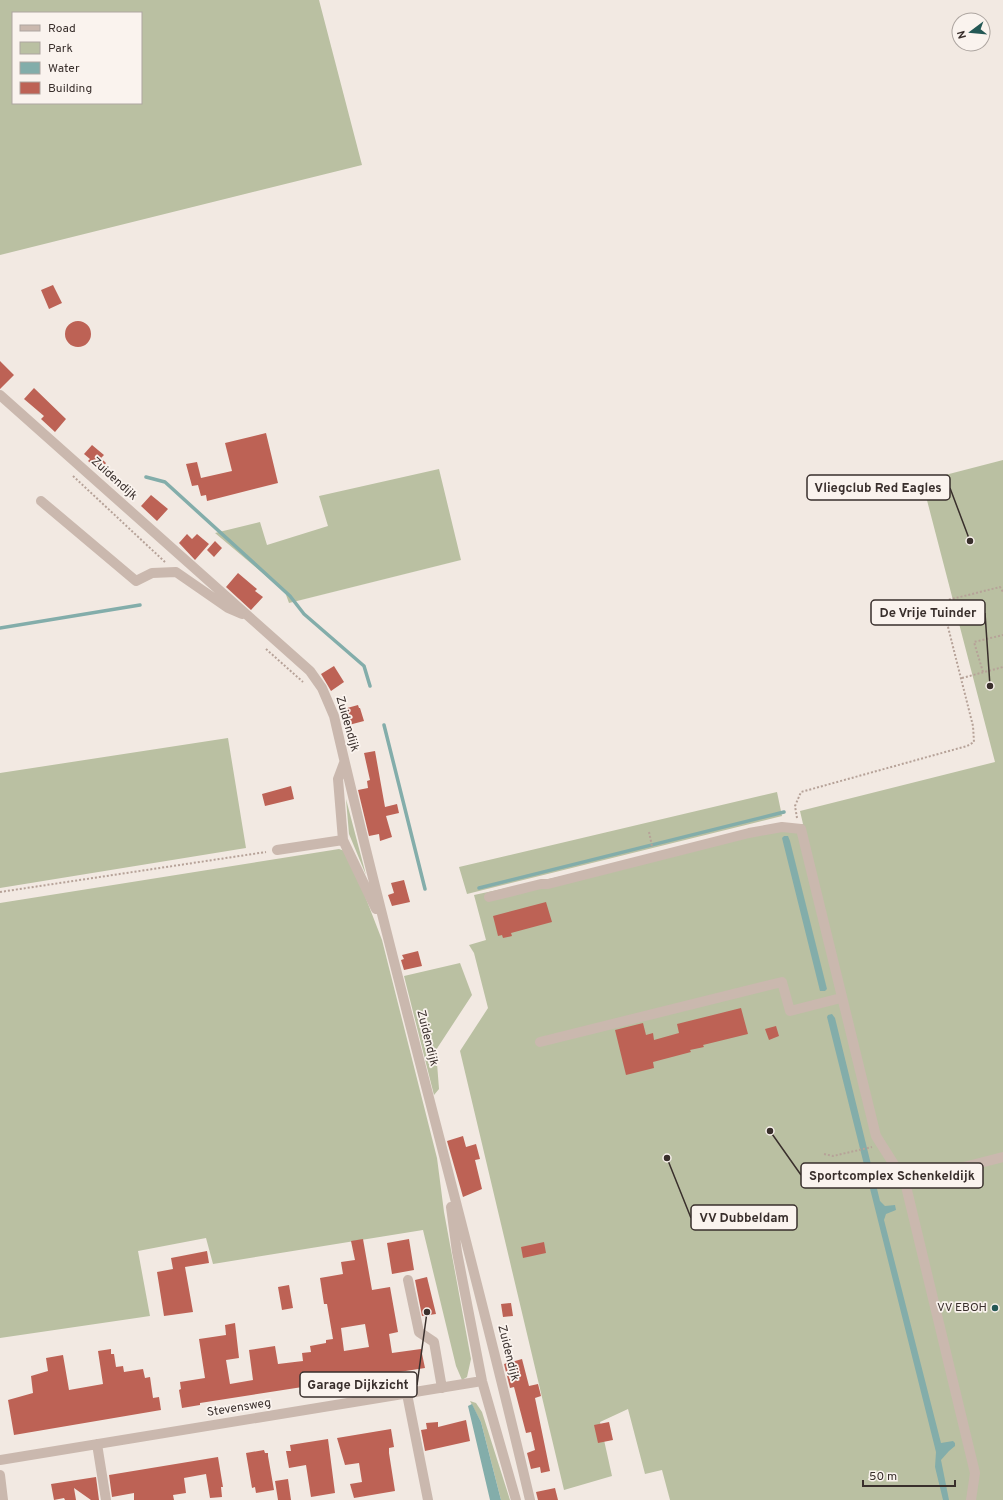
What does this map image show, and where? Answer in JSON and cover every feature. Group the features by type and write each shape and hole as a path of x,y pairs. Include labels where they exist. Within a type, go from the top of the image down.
{"street":[{"name":"Zuidendijk","path":"0,395 310,671 322,688 334,716 344,763 385,929 502,1381 530,1500"},
{"path":"41,501 136,581 152,573 176,572 228,608 251,618"},
{"path":"344,763 338,779 343,840 385,929"},
{"path":"489,897 541,884 548,884 749,833 782,827 800,829 876,1136 905,1182 975,1473 971,1500"},
{"path":"277,850 343,840"},
{"path":"540,1042 782,982 790,1011 841,998"},
{"path":"905,1182 1003,1158"},
{"name":"Zuidendijk","path":"446,1167 457,1252 482,1381 516,1500"},
{"path":"408,1280 419,1332 434,1342 442,1388"},
{"name":"Stevensweg","path":"0,1460 482,1381"},
{"path":"407,1394 428,1500"},
{"path":"97,1444 106,1500"},
{"path":"0,1475 3,1500"}],"path":[{"path":"70,474 176,572"},
{"path":"800,829 795,806 802,792 967,746 974,742 973,726 946,619 953,617 948,600 1000,587 1003,592"},
{"path":"983,672 974,642 1003,635"},
{"path":"264,646 307,686"},
{"path":"961,678 1003,667"},
{"path":"649,832 655,857"},
{"path":"0,892 277,850"},
{"path":"824,1154 833,1156 871,1148"}],"green space":[{"path":"0,0 319,0 362,165 0,255"},
{"path":"1003,460 1003,1500 670,1500 662,1470 645,1474 628,1409 600,1422 612,1476 564,1490 460,1051 488,1008 474,953 469,945 486,940 474,895 803,824 800,811 995,762 922,481"},
{"path":"439,469 461,560 289,603 285,592 215,533 260,522 267,545 328,526 319,496"},
{"path":"228,738 246,848 0,888 0,773"},
{"path":"777,792 782,816 467,894 459,867"},
{"path":"346,799 366,875 349,834"},
{"path":"339,849 348,852 382,940 437,1158 444,1212 471,1359 467,1377 462,1380 456,1366 423,1230 213,1264 206,1238 138,1251 150,1316 0,1338 0,903"},
{"path":"460,963 472,995 436,1050 439,1089 434,1095 404,976"},
{"path":"470,1401 476,1403 482,1412 510,1500 501,1500 481,1422"}],"water":[{"path":"784,836 788,836 790,841 827,989 825,991 820,991 782,838"},
{"path":"832,1014 835,1018 880,1201 885,1206 895,1205 896,1210 886,1214 884,1220 941,1443 953,1441 955,1443 955,1446 941,1460 949,1500 943,1500 935,1467 936,1452 827,1017 828,1015"},
{"path":"472,1404 481,1422 501,1500 490,1500 468,1406"}],"building":[{"path":"53,285 62,303 49,309 41,290"},
{"path":"78,321 88,324 91,334 88,344 78,347 68,344 65,334 68,324"},
{"path":"0,361 14,375 0,389"},
{"path":"34,388 66,419 55,432 41,419 44,416 24,399"},
{"path":"266,433 278,483 207,501 206,495 201,496 198,485 192,486 186,464 197,462 201,478 232,471 225,443"},
{"path":"92,445 104,455 101,458 106,463 100,471 88,461 90,459 84,454"},
{"path":"151,495 168,509 157,521 141,506"},
{"path":"187,534 192,539 197,534 209,544 195,560 179,543"},
{"path":"215,541 222,548 214,557 207,550"},
{"path":"238,573 257,589 255,591 263,597 251,610 226,587"},
{"path":"334,666 344,682 331,691 321,674"},
{"path":"358,705 364,721 345,726 340,710"},
{"path":"375,751 385,807 397,804 399,813 386,816 392,837 380,841 379,834 369,836 358,790 368,788 367,781 370,780 364,753"},
{"path":"291,786 294,799 265,806 262,794"},
{"path":"404,880 410,902 392,906 388,895 394,893 391,883"},
{"path":"546,902 552,922 511,933 512,936 503,938 502,935 498,936 493,916"},
{"path":"418,951 422,966 404,970 401,960 404,959 402,955"},
{"path":"741,1008 748,1034 703,1045 704,1047 690,1050 691,1052 653,1062 654,1068 626,1075 615,1030 643,1023 646,1035 653,1033 654,1040 679,1033 677,1024"},
{"path":"776,1026 779,1036 769,1040 765,1029"},
{"path":"463,1136 466,1147 476,1144 480,1159 475,1160 482,1189 463,1197 447,1141"},
{"path":"363,1239 372,1290 390,1287 398,1332 389,1334 392,1353 421,1349 425,1368 200,1403 200,1405 182,1408 179,1390 181,1389 180,1382 205,1378 199,1339 226,1335 225,1325 235,1323 239,1358 226,1360 230,1384 253,1380 249,1350 275,1346 278,1364 303,1361 302,1353 311,1352 310,1346 326,1343 326,1340 333,1339 327,1304 324,1304 320,1278 343,1274 341,1262 355,1260 351,1241","holes":["365,1324 369,1347 344,1351 341,1328"]},
{"path":"409,1239 414,1270 392,1274 387,1243"},
{"path":"544,1242 546,1253 523,1258 521,1247"},
{"path":"207,1251 209,1263 185,1267 193,1312 164,1316 157,1272 173,1269 171,1258"},
{"path":"427,1277 436,1314 422,1316 415,1280"},
{"path":"289,1285 293,1308 282,1310 278,1287"},
{"path":"511,1303 513,1316 503,1317 501,1304"},
{"path":"111,1349 111,1354 114,1354 116,1367 123,1366 124,1372 143,1369 145,1378 150,1377 153,1398 159,1397 161,1410 14,1435 8,1400 33,1393 31,1376 48,1371 46,1358 63,1355 69,1390 103,1384 98,1351"},
{"path":"522,1359 529,1386 538,1384 541,1396 535,1398 550,1471 541,1473 540,1467 531,1469 527,1453 535,1450 531,1432 526,1433 514,1387 510,1388 504,1364"},
{"path":"466,1420 470,1441 425,1451 421,1430 427,1429 426,1423 438,1422 438,1427"},
{"path":"609,1422 613,1440 598,1443 594,1425"},
{"path":"391,1429 394,1447 389,1448 389,1453 395,1491 354,1498 350,1484 362,1482 359,1463 345,1465 337,1438"},
{"path":"328,1439 335,1493 311,1497 306,1465 289,1468 286,1451 291,1451 290,1445"},
{"path":"264,1450 265,1453 268,1453 274,1490 256,1493 255,1487 252,1488 246,1453"},
{"path":"218,1457 223,1487 221,1487 222,1497 210,1498 206,1474 184,1478 186,1493 173,1495 174,1500 134,1500 134,1493 112,1497 109,1475"},
{"path":"96,1477 99,1500 91,1500 74,1488 76,1500 65,1500 64,1498 54,1500 51,1484"},
{"path":"288,1479 291,1500 278,1500 275,1481"},
{"path":"555,1488 558,1500 538,1500 536,1492"}],"waterway":[{"path":"146,477 165,482 290,596 304,614 364,666 370,686"},
{"path":"0,628 140,605"},
{"path":"384,725 425,889"},
{"path":"479,888 784,812"}],"place":[{"name":"Vliegclub Red Eagles","path":"970,541"},
{"name":"De Vrije Tuinder","path":"990,686"},
{"name":"Sportcomplex Schenkeldijk","path":"770,1131"},
{"name":"VV Dubbeldam","path":"667,1158"},
{"name":"VV EBOH","path":"995,1308"},
{"name":"Garage Dijkzicht","path":"427,1312"}]}
